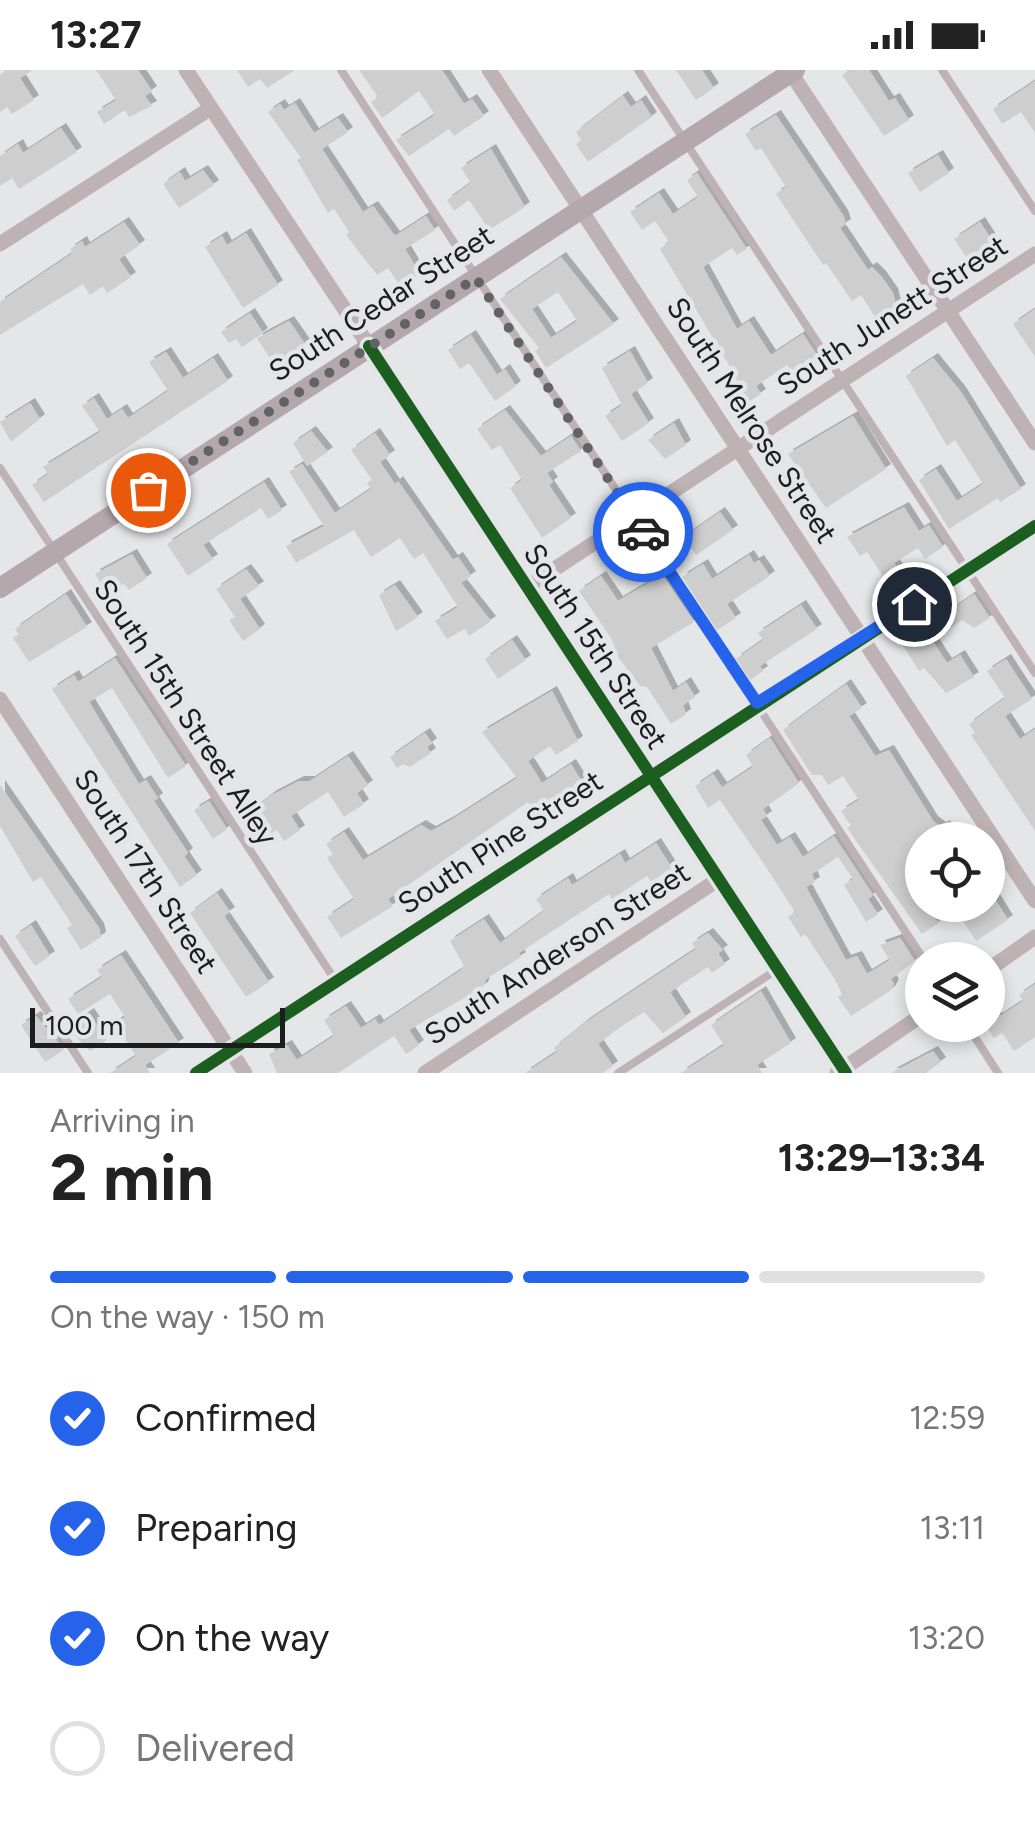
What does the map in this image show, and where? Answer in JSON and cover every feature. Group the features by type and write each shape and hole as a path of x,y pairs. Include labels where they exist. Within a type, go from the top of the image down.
{"main road":[{"name":"South Cedar Street","path":"0,588 792,71"}],"street":[{"name":"South 15th Street","path":"186,70 842,1072"},
{"name":"South Melrose Street","path":"489,70 1035,901"},
{"path":"792,71 1035,443"},
{"path":"1,241 211,108"},
{"name":"South Junett Street","path":"527,586 1035,254"},
{"name":"South Pine Street","path":"196,1073 757,703 1035,526"},
{"name":"South 17th Street","path":"0,699 245,1073"},
{"name":"South Anderson Street","path":"424,1073 719,879"},
{"path":"1005,958 1035,937"},
{"path":"842,1072 905,1027"}],"lane":[{"path":"341,70 912,942"},
{"path":"638,70 1035,672"},
{"path":"942,70 1035,212"},
{"name":"South 15th Street Alley","path":"0,468 335,980"},
{"path":"0,939 88,1073"},
{"path":"618,1073 778,969"},
{"path":"978,1042 998,1073"}],"building":[{"path":"7,70 33,70 20,78 34,100 12,114 7,107 0,112 0,75"},
{"path":"96,70 138,70 152,91 145,96 152,106 129,117 125,110 104,124 97,112 116,100"},
{"path":"237,70 295,70 267,88 260,79 248,87"},
{"path":"359,70 442,70 464,104 472,99 484,116 454,136 449,129 409,156 396,140 435,115 419,91 382,118 371,102 378,97"},
{"path":"676,70 702,70 714,88 696,100"},
{"path":"850,70 869,70 889,101 895,98 909,120 884,136 842,75"},
{"path":"1035,81 1035,133 1021,112 1002,124 993,109"},
{"path":"623,96 631,107 641,100 652,117 588,162 576,144 581,140 576,132"},
{"path":"295,103 314,133 338,118 348,132 322,149 363,212 373,206 395,236 426,216 435,230 405,249 420,274 400,286 388,268 377,275 346,235 349,232 334,209 328,213 297,160 301,158 268,112 280,104 284,110"},
{"path":"776,115 843,215 846,224 840,228 868,270 872,267 893,293 896,305 876,318 861,295 852,301 826,263 823,265 776,194 786,187 761,148 756,151 745,134"},
{"path":"61,128 77,152 19,189 12,178 0,186 0,156 18,144 23,153"},
{"path":"491,149 525,207 489,230 469,200 454,211 447,200 471,183 461,168"},
{"path":"938,155 949,173 920,192 908,173"},
{"path":"203,170 214,185 179,208 163,184 180,172 185,181"},
{"path":"697,173 747,249 737,255 732,248 703,267 737,329 749,321 771,355 803,334 819,358 794,375 787,365 756,386 761,394 745,404 730,380 736,377 660,249 669,242 655,221 642,230 630,212 659,193 673,214 698,197 687,180"},
{"path":"124,222 140,245 119,259 131,277 107,293 103,286 90,295 83,284 0,335 0,302 73,253 70,249 82,241 85,247"},
{"path":"980,222 993,242 967,258 954,239"},
{"path":"246,233 278,285 243,308 205,247 222,236 227,245"},
{"path":"561,257 614,324 546,368 535,351 539,348 500,299","holes":["558,292 577,321 551,338 532,309"]},
{"path":"1035,309 1035,357 1013,324"},
{"path":"250,313 263,333 242,347 236,339 229,343 221,332"},
{"path":"289,321 305,344 282,359 280,354 271,360 257,338"},
{"path":"471,335 497,375 505,369 516,386 495,401 469,363 460,369 448,350"},
{"path":"630,351 648,383 631,394 649,423 622,441 605,416 622,405 602,368"},
{"path":"166,352 183,378 213,358 228,381 44,502 32,485 48,474 43,467 100,432 82,406 94,398 107,419 122,409 128,418 168,391 149,362"},
{"path":"933,358 961,392 1021,489 1000,502 998,498 949,529 919,480 936,469 957,501 983,484 955,440 947,446 906,376"},
{"path":"30,403 40,419 11,442 0,422"},
{"path":"505,410 541,456 571,436 581,451 547,473 553,482 549,485 571,518 542,538 510,488 522,480 500,445 492,450 477,429"},
{"path":"853,416 886,469 826,508 788,454"},
{"path":"674,423 686,445 665,459 648,440"},
{"path":"311,431 328,452 307,466 293,443"},
{"path":"375,433 390,455 380,462 395,484 398,481 453,560 458,557 471,576 461,583 491,621 469,636 465,629 447,639 435,621 458,607 423,553 414,559 400,538 371,557 354,530 296,563 286,546 324,526 289,472 302,464 335,513 371,489 367,483 372,480 351,450"},
{"path":"264,482 282,510 268,519 261,508 203,545 213,559 188,576 167,544"},
{"path":"904,507 919,531 929,525 943,547 925,559 918,548 894,563 905,579 891,588 867,552 860,556 847,537"},
{"path":"720,512 733,530 696,555 684,537"},
{"path":"132,554 147,578 129,590 124,584 108,594 95,574"},
{"path":"749,555 754,563 759,560 770,576 727,604 736,618 717,630 682,577 703,564 712,579"},
{"path":"246,569 259,586 240,599 260,629 243,641 229,620 235,617 216,589"},
{"path":"662,575 694,622 651,648 673,691 686,682 695,697 683,705 686,714 671,724 647,687 640,686 619,658 611,638 579,591 601,576 618,601"},
{"path":"395,585 418,617 396,631 379,595"},
{"path":"66,594 87,627 29,662 13,638 19,634 15,629"},
{"path":"974,594 990,618 974,628 962,620 932,640 947,663 960,655 974,677 946,693 924,668 919,671 902,644"},
{"path":"801,605 817,629 760,666 763,671 750,680 736,659 763,640 758,633"},
{"path":"512,640 526,660 498,679 485,659"},
{"path":"115,658 186,766 168,778 112,688 89,702 139,784 146,780 158,798 154,801 188,853 184,856 197,875 180,887 52,689 74,675 78,682"},
{"path":"1006,659 1032,699 1005,716 1020,739 1035,729 1035,831 971,735 975,733 969,724 1005,698 987,671"},
{"path":"846,684 862,708 849,716 875,756 889,750 934,822 905,822 905,910 847,828 851,826 841,811 859,800 843,776 828,785 822,775 812,775 783,730"},
{"path":"552,691 578,741 556,755 550,746 528,761 542,783 571,764 585,787 538,817 528,802 388,899 393,906 341,938 327,917 354,899 327,858 333,854 326,844 344,832 363,860 421,825 431,831 517,778 482,732"},
{"path":"425,733 432,743 427,747 431,753 410,767 403,764 397,768 390,757"},
{"path":"770,738 799,783 763,809 767,816 761,820 777,845 790,837 803,857 834,836 873,895 868,899 878,914 866,922 844,885 853,879 838,857 812,874 815,882 806,887 846,960 857,956 867,974 890,960 880,945 900,938 905,946 905,968 891,979 894,984 890,991 851,1016 838,997 842,994 834,978 805,934 801,937 788,917 795,912 760,858 720,800 708,808 695,786 713,774 722,787 753,767 746,755"},
{"path":"348,756 368,785 357,793 364,804 344,817 328,792 291,816 300,830 284,841 277,830 256,843 241,819 272,795 299,781 310,781"},
{"path":"0,785 99,928 101,937 81,950 67,928 72,925 41,877 33,882 0,826"},
{"path":"209,801 227,829 213,839 194,810"},
{"path":"656,843 672,868 651,882 647,876 612,899 609,894 519,953 521,957 486,979 483,987 409,1030 419,1045 406,1054 394,1036 338,1073 277,1073 269,1054 287,1045 297,1060 334,1036 324,1020 346,1006 361,1028 375,1019 379,1025 461,970 464,966 450,941 484,919 500,943 544,911 536,899 568,878 572,885 620,854 625,863"},
{"path":"217,893 230,912 224,916 269,982 246,997 190,913"},
{"path":"914,922 939,923 922,934"},
{"path":"963,922 1005,922 976,941"},
{"path":"31,925 50,956 35,966 15,936"},
{"path":"708,933 723,950 718,953 725,964 712,973 708,967 670,992 686,1017 663,1033 644,1012 619,1028 598,1044 613,1066 603,1073 525,1073 557,1052 554,1048 586,1022 696,949 692,943"},
{"path":"121,955 179,1043 145,1065 150,1073 110,1073 136,1056 115,1023 125,1017 110,994 78,1014 68,999 102,977 97,970"},
{"path":"1035,984 1035,1037 1014,1051 1005,1038 1005,1013 1023,1001 1019,995"},
{"path":"761,991 791,1043 757,1065 762,1073 681,1073 724,1045 711,1025"},
{"path":"89,1013 107,1040 90,1051 67,1028"},
{"path":"36,1016 64,1050 45,1062 21,1025"},
{"path":"933,1051 941,1062 926,1073 891,1073"}],"cycle path":[{"path":"369,346 846,1073"},
{"path":"196,1073 1035,526"}],"way so far":[{"path":"148,490 476,278 643,532"}],"route":[{"path":"643,532 757,703 914,604"}]}
